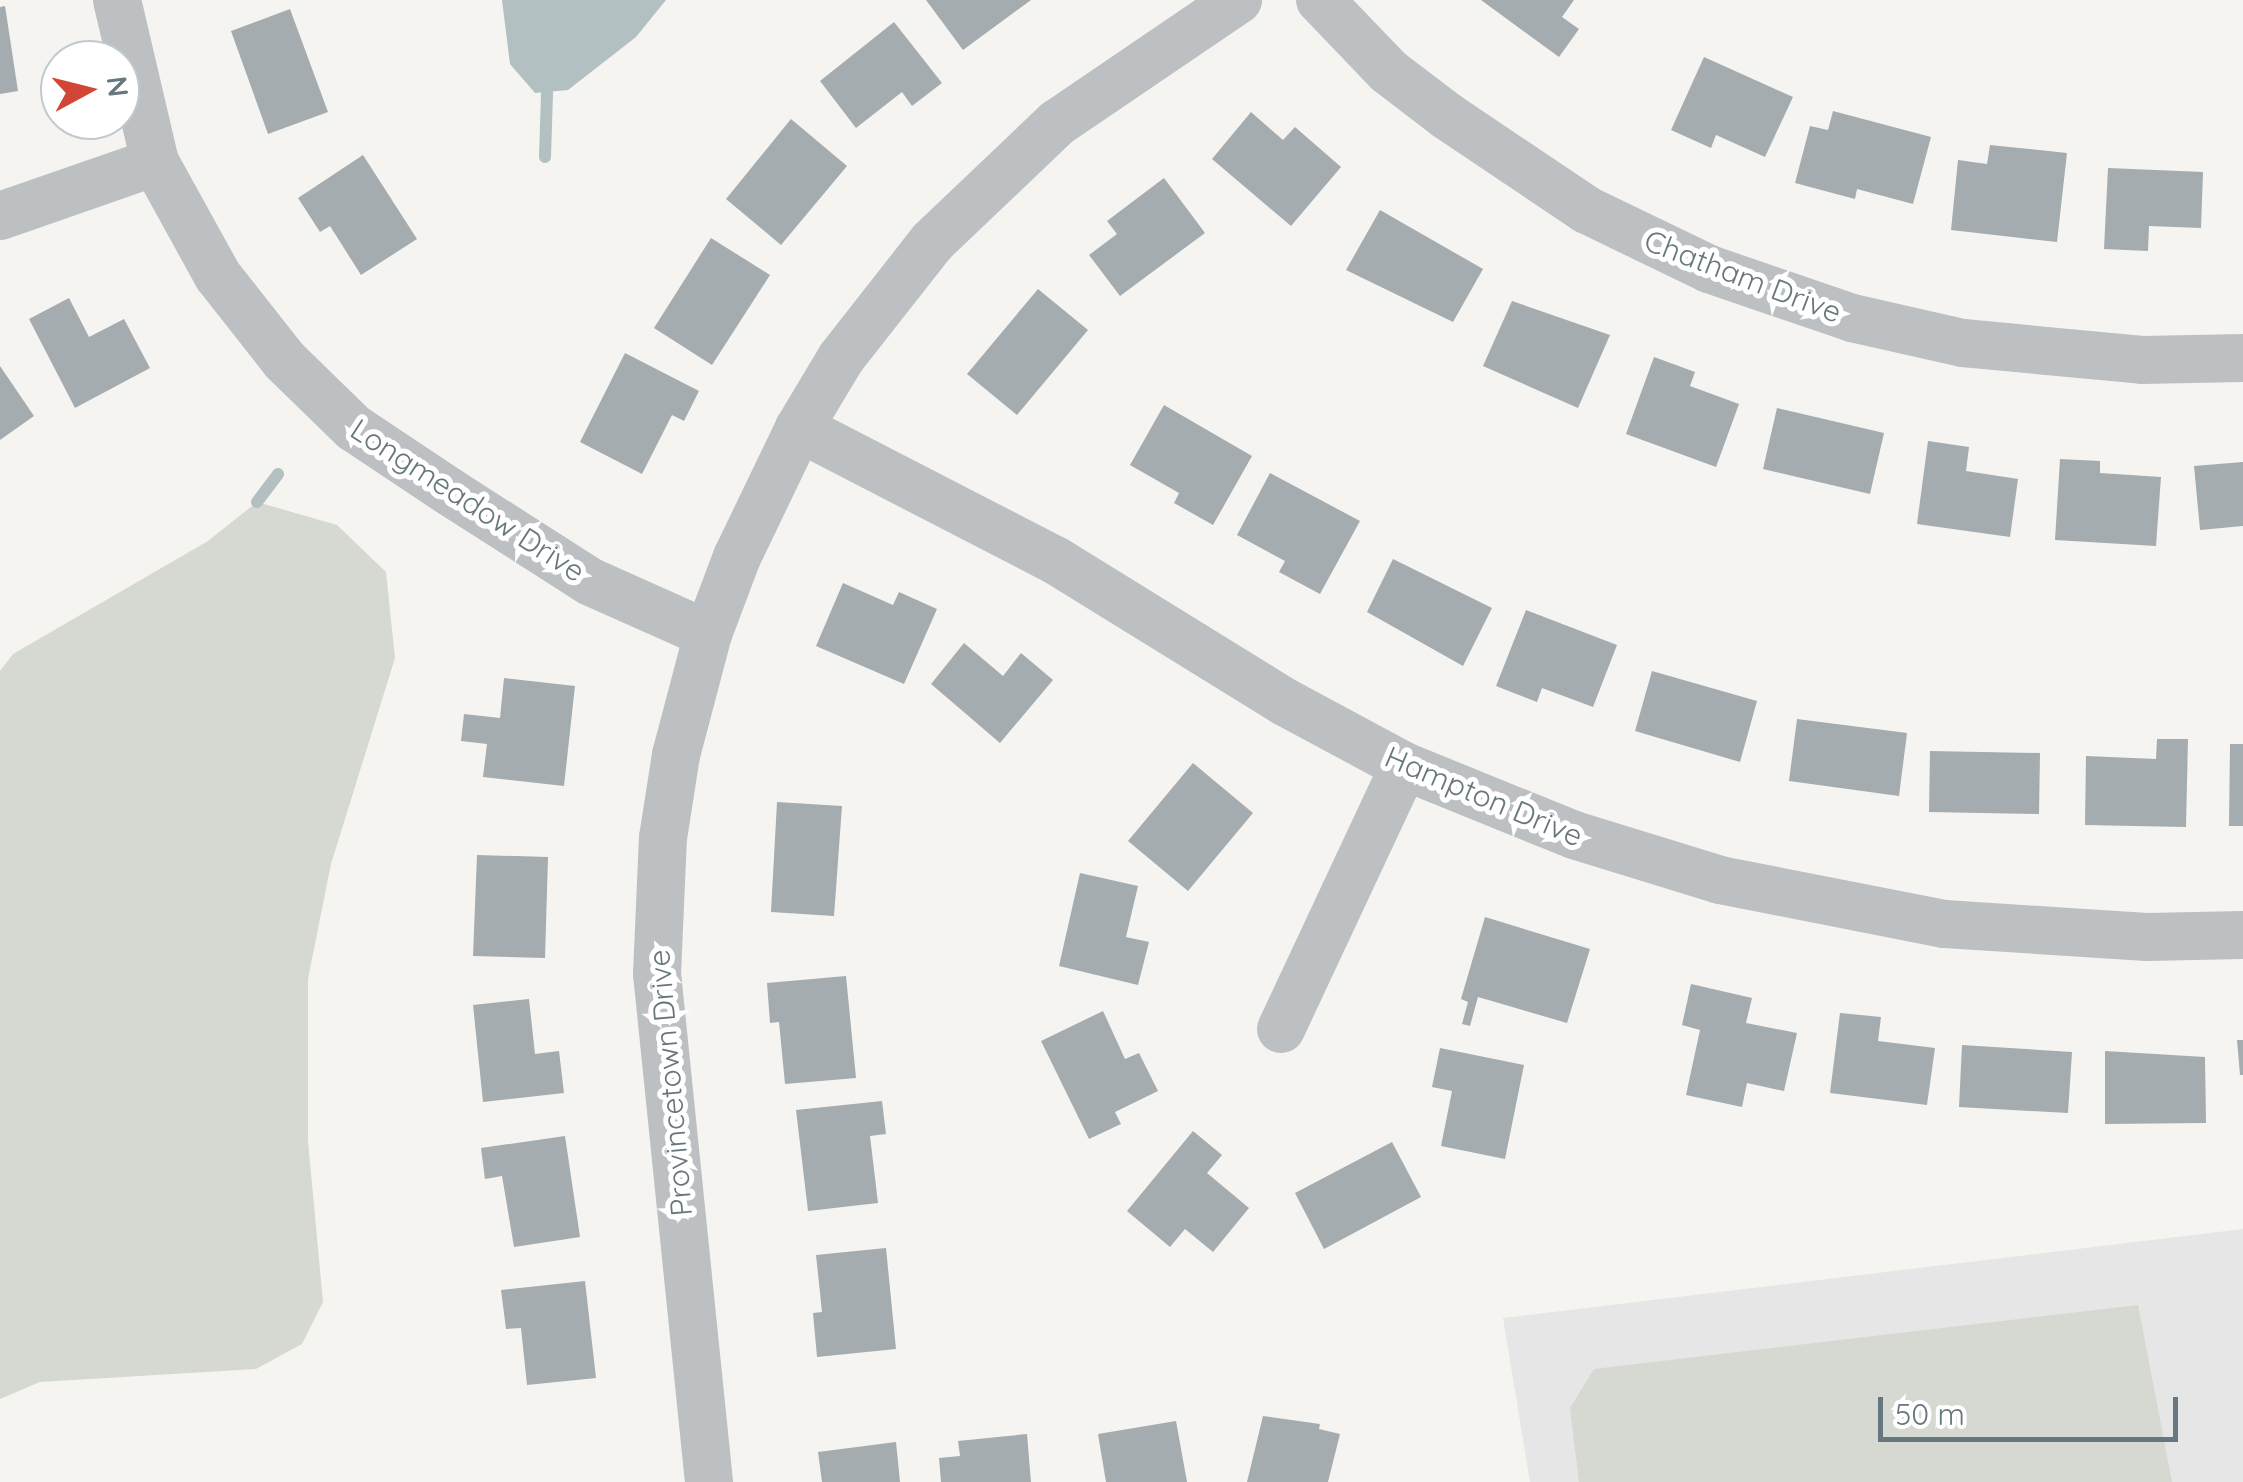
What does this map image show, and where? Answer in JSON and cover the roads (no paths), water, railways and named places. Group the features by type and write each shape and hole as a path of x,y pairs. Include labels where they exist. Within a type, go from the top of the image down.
{"street":[{"name":"Longmeadow Drive","path":"117,0 154,162 253,323 354,428 592,582 708,634"},
{"name":"Provincetown Drive","path":"709,1482 657,974 663,838 676,756 708,634 736,557 799,428 841,358 932,242 1016,158 1127,71 1238,0"},
{"name":"Chatham Drive","path":"1320,0 1388,71 1447,116 1587,210 1710,269 1852,318 1963,343 2142,360 2243,358"},
{"path":"0,216 154,162"},
{"name":"Hampton Drive","path":"799,428 1055,560 1285,702 1404,766 1574,836 1811,902 2023,932 2243,935"},
{"path":"1281,1028 1404,766"}],"waterway":[{"path":"545,157 547,92"},
{"path":"257,502 278,474"}]}
